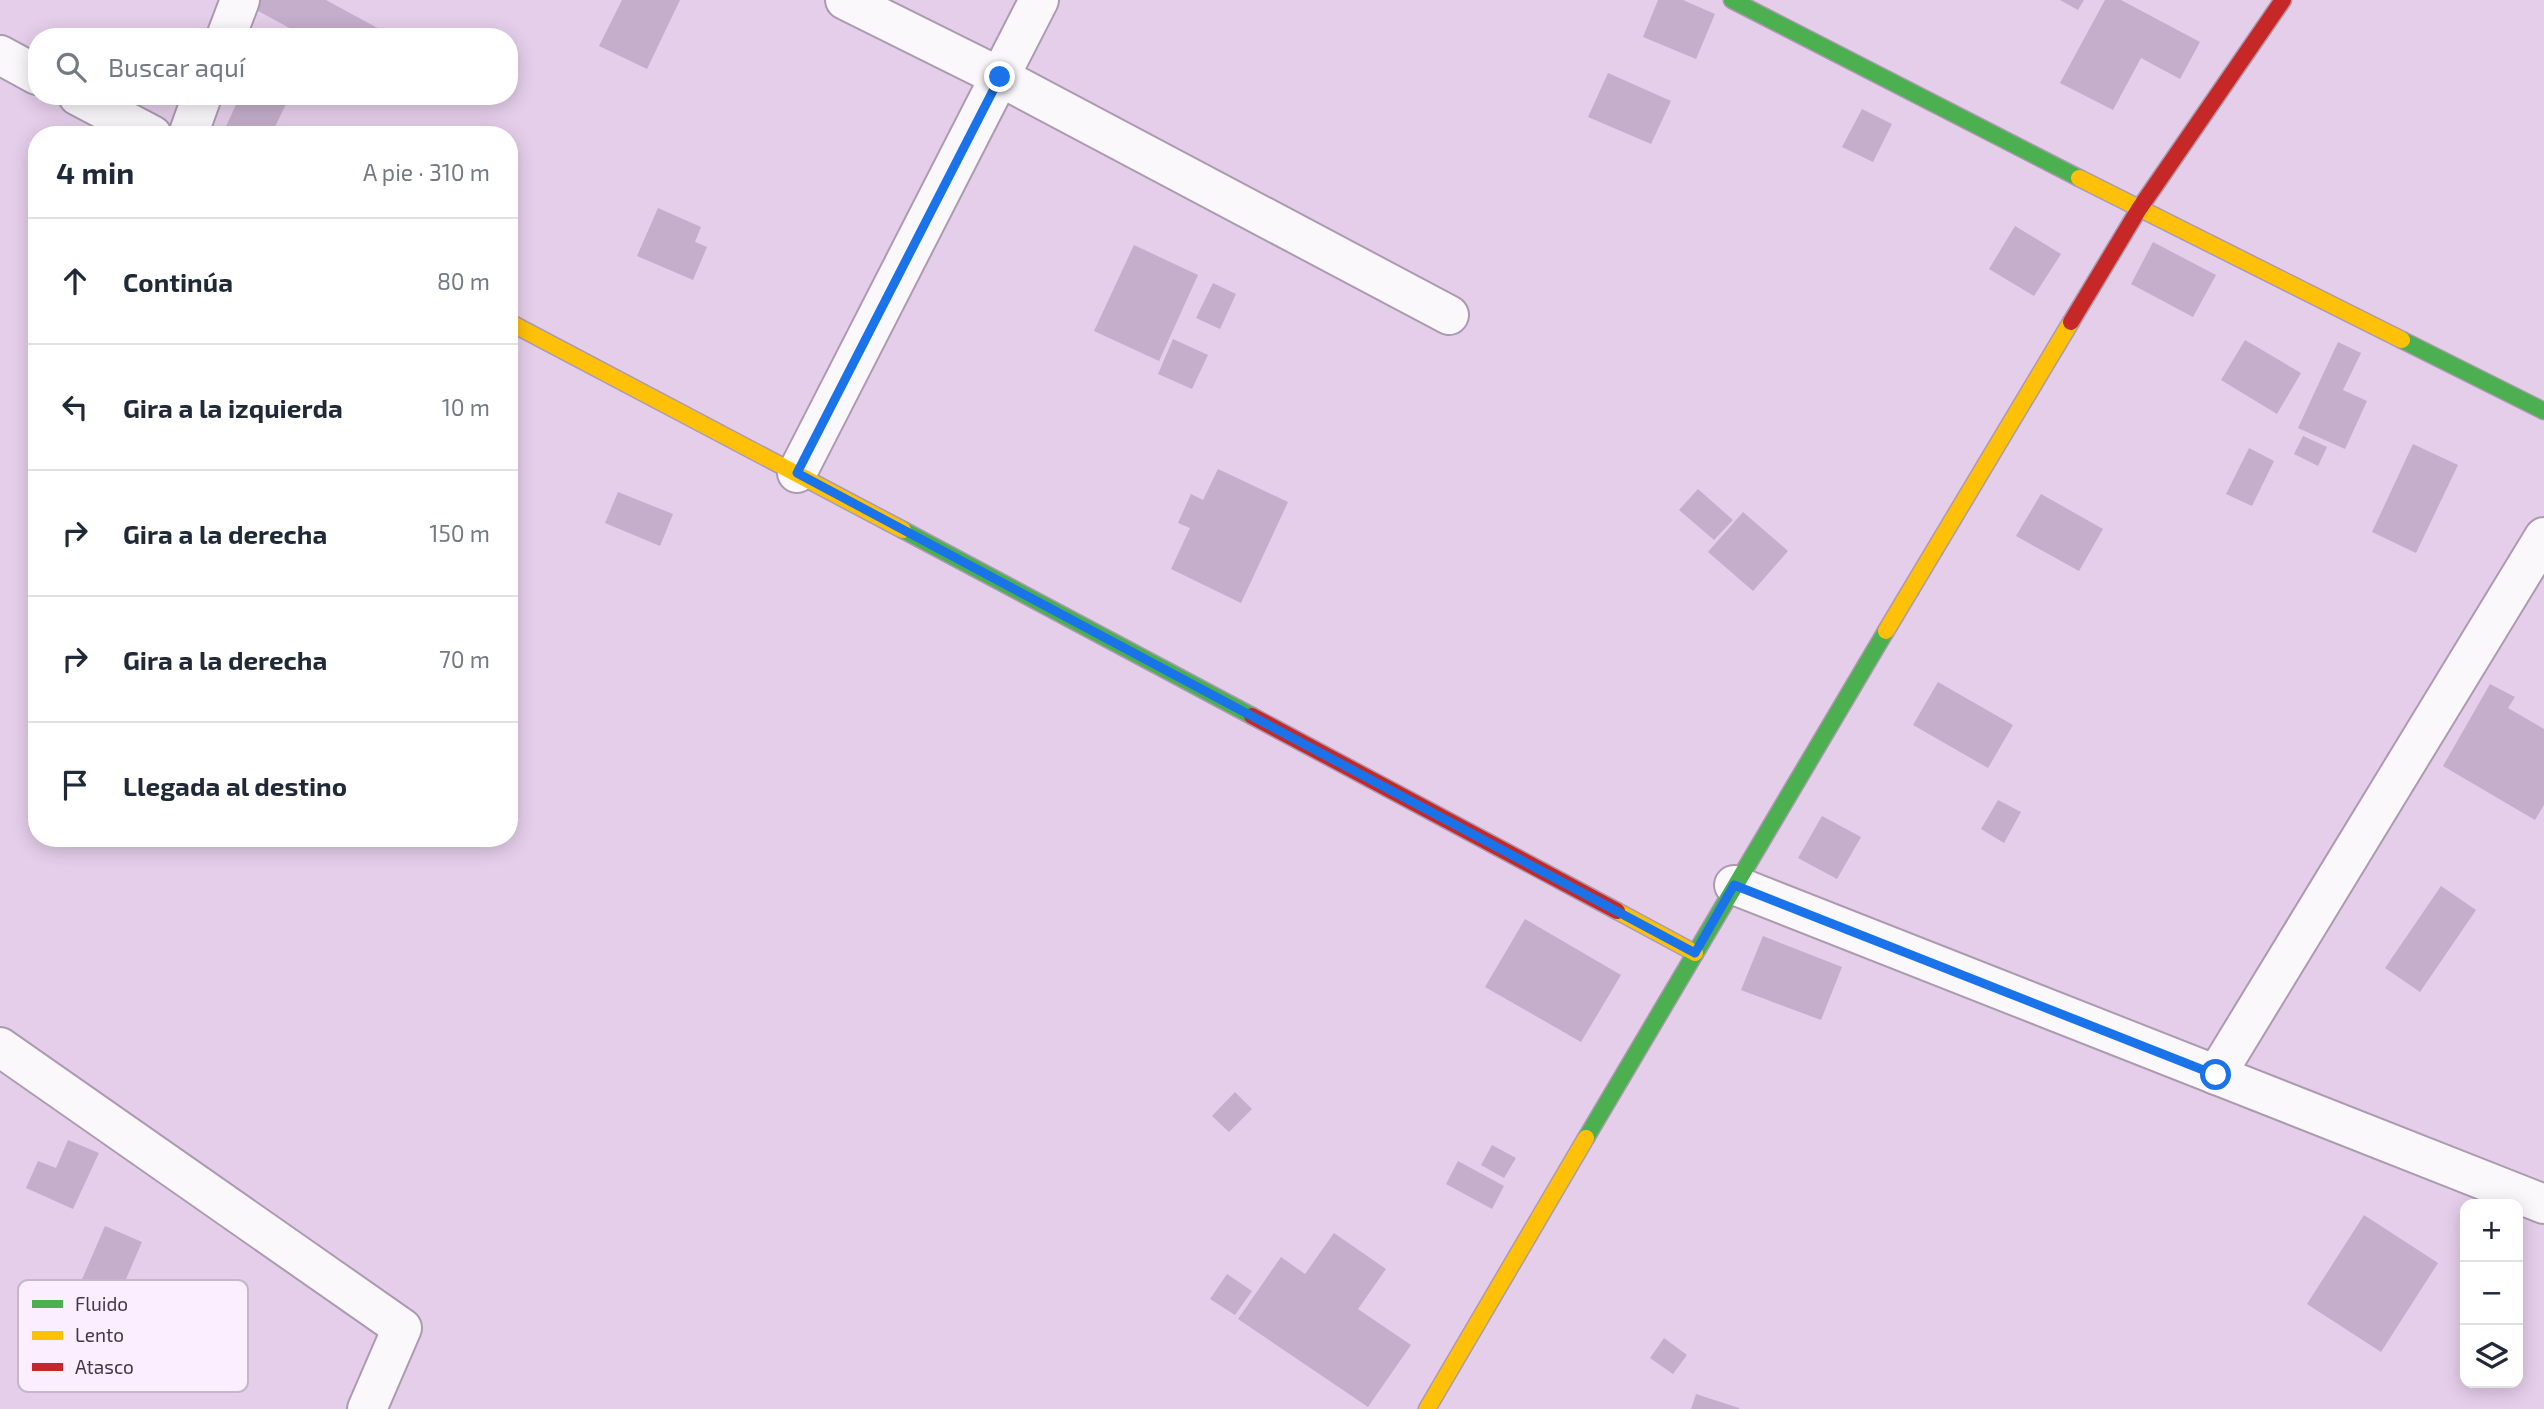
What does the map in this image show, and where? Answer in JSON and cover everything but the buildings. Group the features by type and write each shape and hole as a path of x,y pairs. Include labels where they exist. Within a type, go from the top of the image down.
{"street":[{"path":"229,28 240,0"},
{"path":"845,0 1000,77 1449,315"},
{"path":"797,473 1039,0"},
{"path":"1732,0 2139,209 2544,411"},
{"path":"1427,1409 1734,885 2139,209 2283,0"},
{"path":"0,55 28,70"},
{"path":"95,105 135,126"},
{"path":"191,126 199,105"},
{"path":"518,327 1695,953"},
{"path":"2216,1075 2544,537"},
{"path":"1734,885 2544,1204"},
{"path":"0,1047 402,1328 367,1409"}],"traffic: fast":[{"path":"1732,0 2079,178"},
{"path":"2402,340 2544,411"},
{"path":"903,530 1252,716"},
{"path":"1586,1138 1886,631"}],"traffic: slow":[{"path":"2079,178 2402,340"},
{"path":"1886,631 2071,322"},
{"path":"518,327 903,530"},
{"path":"1617,911 1695,953"},
{"path":"1427,1409 1586,1138"}],"traffic: jam":[{"path":"2071,322 2139,209 2283,0"},
{"path":"1252,716 1617,911"}],"route":[{"path":"1000,77 797,473 1695,953 1734,885 2216,1075"}]}
